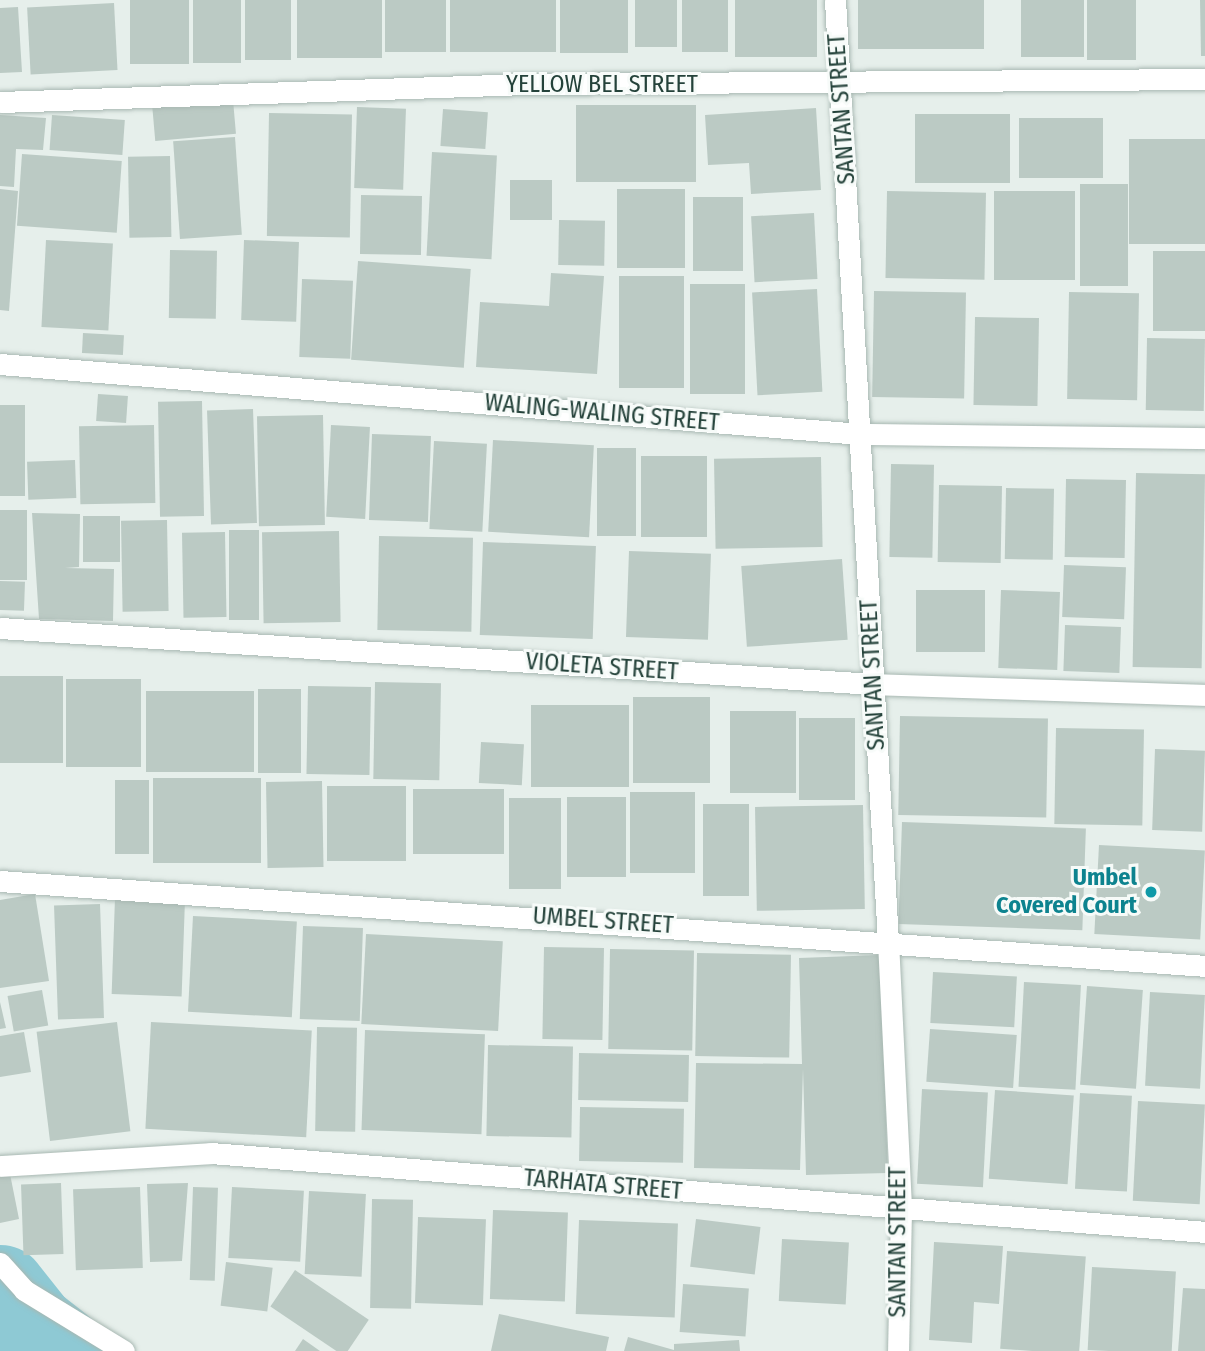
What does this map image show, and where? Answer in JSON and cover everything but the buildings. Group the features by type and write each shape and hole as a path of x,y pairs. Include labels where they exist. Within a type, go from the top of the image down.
{"street":[{"name":"SANTAN STREET","path":"835,0 901,1210 898,1351"},
{"name":"YELLOW BEL STREET","path":"0,102 526,84 841,84 1205,79"},
{"name":"WALING-WALING STREET","path":"0,364 860,434 1205,438"},
{"name":"VIOLETA STREET","path":"0,628 873,684 1205,695"},
{"name":"UMBEL STREET","path":"0,881 888,940 1205,966"},
{"name":"TARHATA STREET","path":"0,1166 211,1153 901,1210 1205,1232"},
{"path":"0,1263 24,1290 124,1351"}],"waterway":[{"path":"0,1291 31,1330 58,1351"}],"place":[{"name":"Umbel Covered Court","path":"1151,892"}]}
